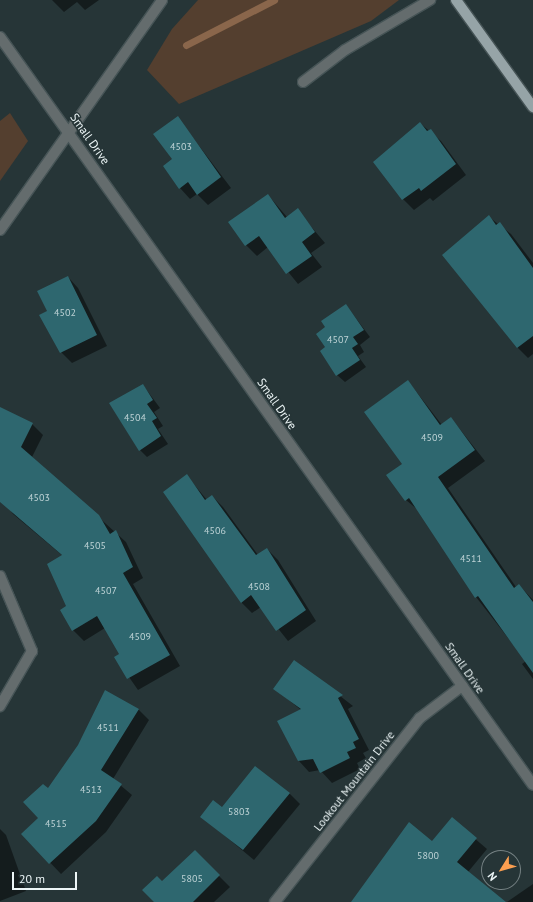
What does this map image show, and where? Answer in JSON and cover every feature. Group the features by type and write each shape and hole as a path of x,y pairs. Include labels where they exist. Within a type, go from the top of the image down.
{"main road":[{"path":"456,0 533,107"}],"street":[{"path":"0,230 70,134 162,0"},
{"path":"303,82 345,50 430,0"},
{"name":"Small Drive","path":"0,37 533,785"},
{"path":"0,576 32,651 0,706"},
{"name":"Lookout Mountain Drive","path":"275,902 420,718 462,686"}],"shaded area":[{"path":"198,0 399,0 371,21 179,104 147,70 172,29"},
{"path":"10,113 28,141 0,181 0,121"}],"building":[{"path":"178,116 221,177 197,195 188,182 179,189 163,166 172,159 153,134"},
{"path":"420,122 427,131 431,129 456,164 421,191 419,188 402,200 373,162"},
{"path":"268,194 285,218 298,208 315,232 302,242 312,256 286,274 259,236 245,246 228,222"},
{"path":"489,215 496,225 500,222 533,268 533,336 517,348 442,255"},
{"path":"68,276 97,335 60,353 39,315 47,311 37,291"},
{"path":"346,304 364,330 353,337 358,344 352,348 360,360 336,376 320,351 325,347 316,334 325,327 321,321"},
{"path":"408,380 440,425 451,417 475,450 438,477 514,588 519,584 533,602 533,673 478,596 475,598 409,498 405,501 386,475 402,464 364,412"},
{"path":"143,384 153,400 147,404 157,418 152,421 161,436 139,451 109,403"},
{"path":"0,407 33,423 21,447 99,515 110,534 116,530 133,567 123,573 170,655 127,679 114,657 119,654 97,616 72,631 60,610 66,606 47,564 62,555 0,502"},
{"path":"187,474 205,500 212,495 256,555 267,548 306,610 276,631 251,595 241,603 163,492"},
{"path":"294,660 343,695 338,698 359,739 353,742 356,748 347,752 350,758 320,773 313,759 298,761 277,721 301,709 273,689"},
{"path":"105,690 139,709 101,770 122,784 96,821 49,864 21,834 38,818 23,802 43,784 48,788 78,745"},
{"path":"255,766 290,793 243,850 200,817 213,800 222,807"},
{"path":"452,817 477,838 457,862 481,882 481,890 491,890 506,902 351,902 409,822 432,841"},
{"path":"195,850 220,875 193,902 154,902 142,890 157,876 162,881"}],"waterway":[{"path":"186,45 274,0"}]}
